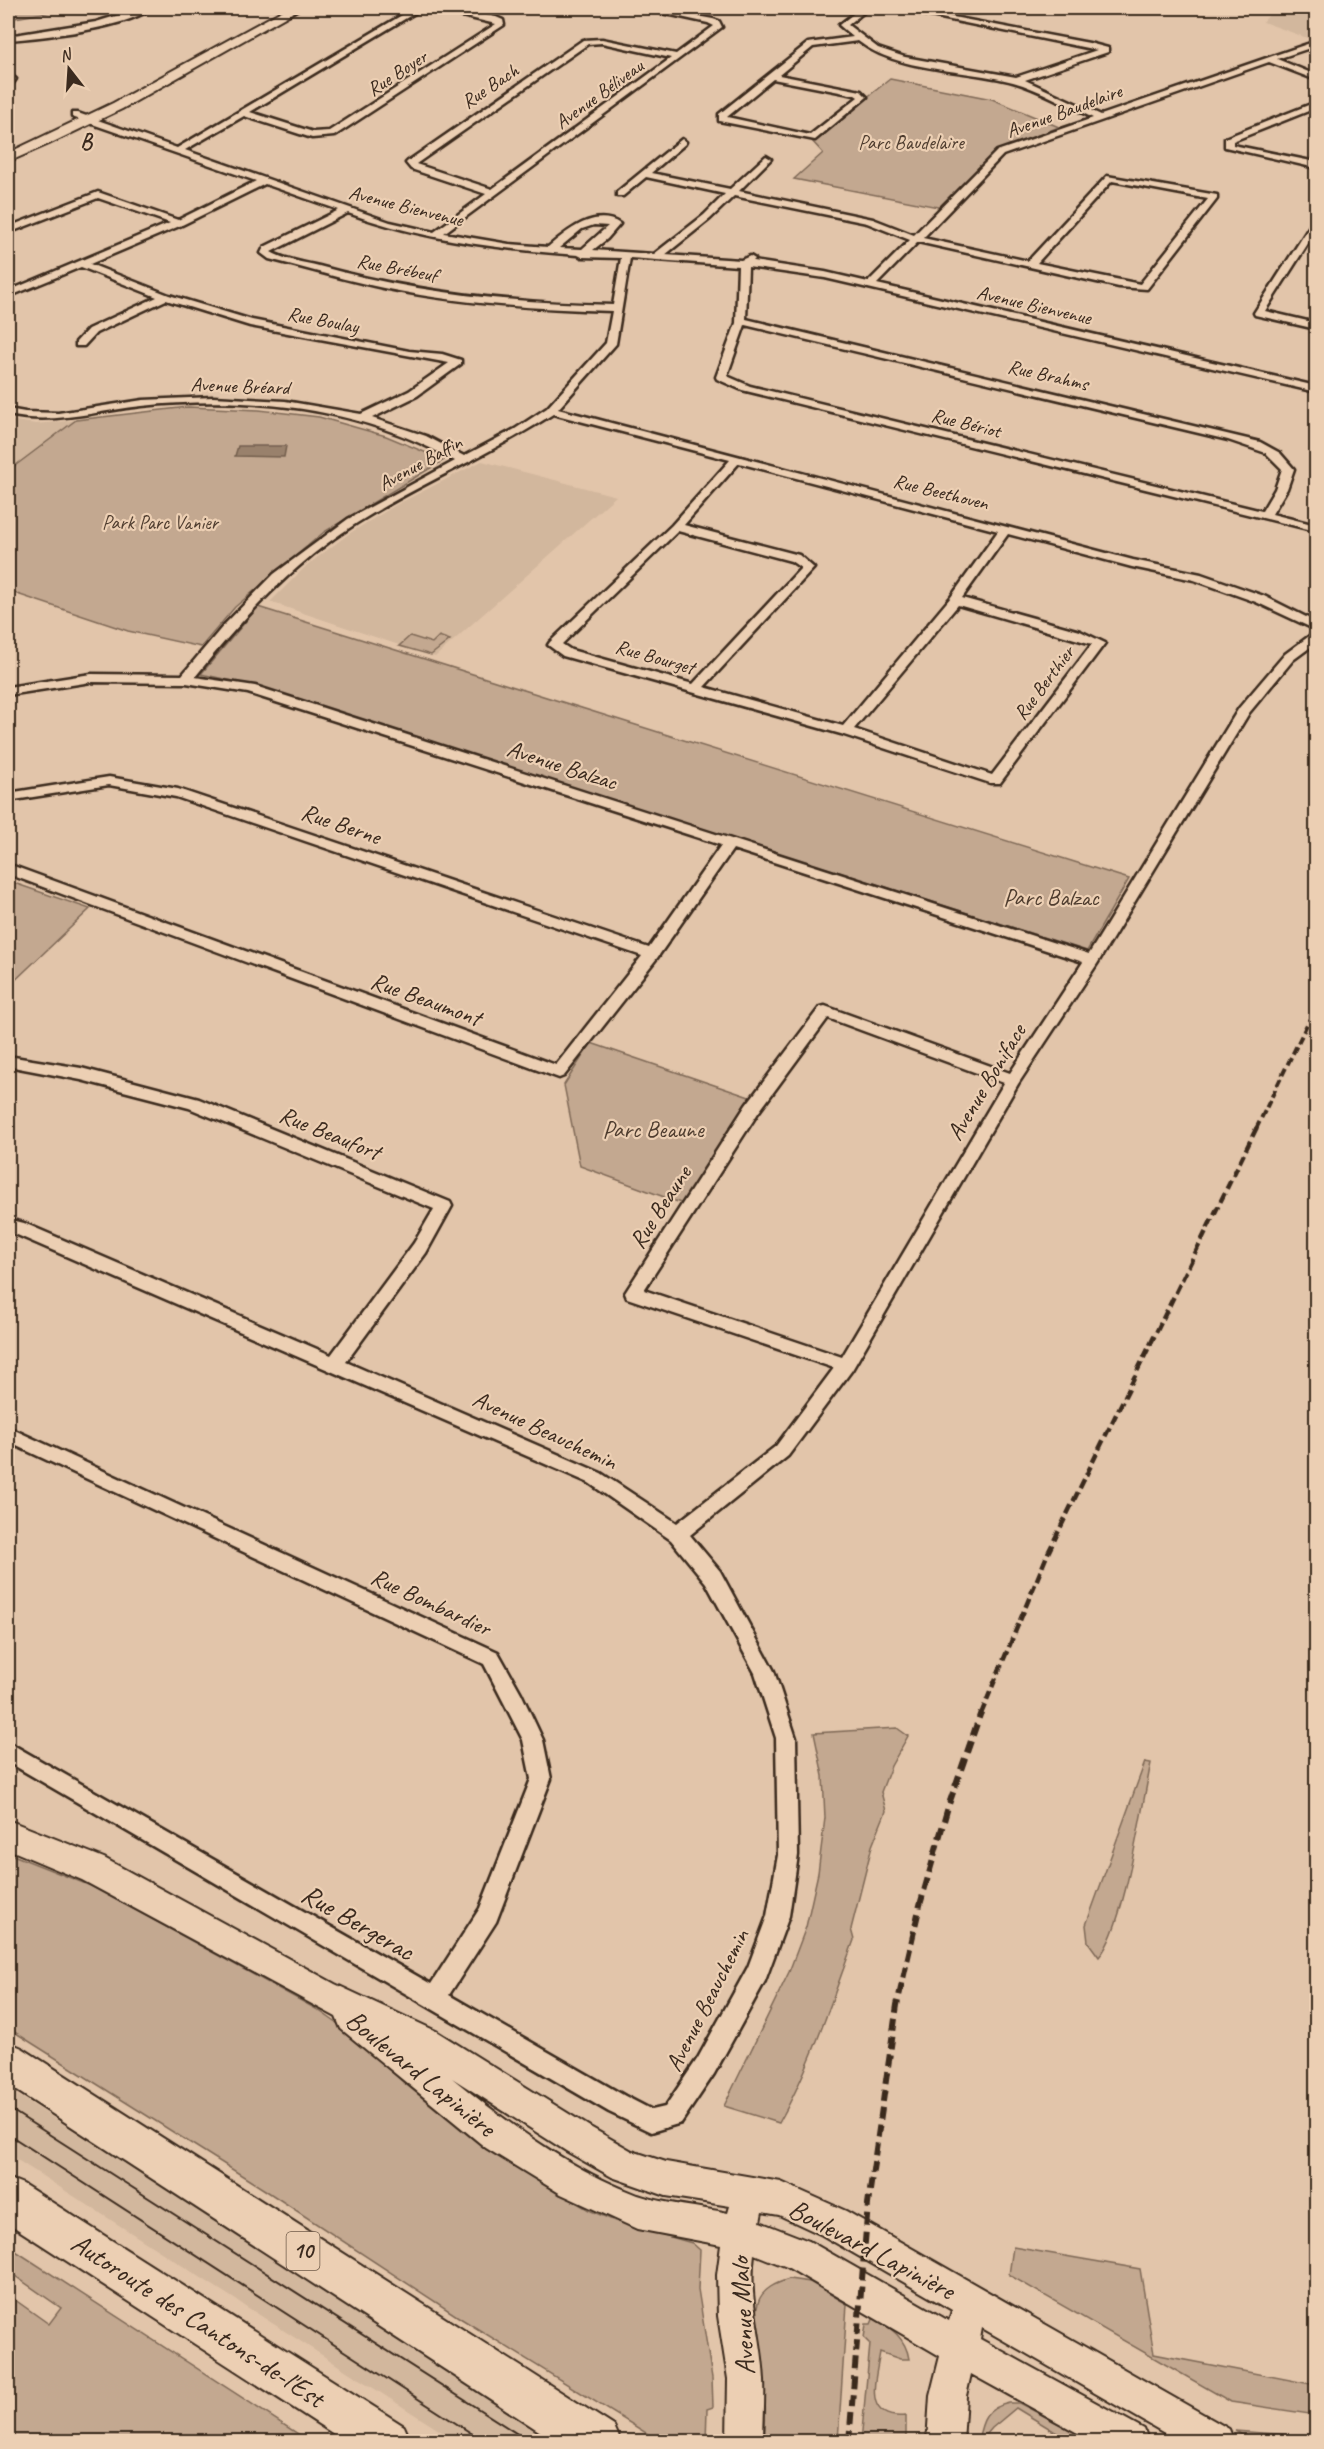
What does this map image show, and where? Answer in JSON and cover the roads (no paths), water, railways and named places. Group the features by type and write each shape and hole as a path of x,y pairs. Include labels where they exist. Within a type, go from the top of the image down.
{"highway":[{"name":"10","path":"8,2062 598,2442"},
{"name":"Autoroute des Cantons-de-l'Est","path":"8,2199 388,2442"}],"main road":[{"path":"8,145 75,115 178,63 277,8"},
{"path":"8,158 89,120 201,62 295,8"},
{"name":"Boulevard Lapinière","path":"8,1835 55,1852 103,1874 324,1995 425,2042 578,2139 624,2165 666,2179 781,2199 834,2223 1216,2442"},
{"name":"Boulevard Lapinière","path":"324,1995 498,2136 573,2182 637,2212 740,2232 780,2246 820,2265 1131,2442"},
{"name":"Avenue Malo","path":"745,2442 746,2379 735,2291 736,2255 750,2192"},
{"path":"945,2442 948,2396 971,2302"}],"street":[{"path":"8,38 106,24 148,8"},
{"path":"177,152 419,8"},
{"name":"Rue Boyer","path":"244,113 312,135 331,134 500,25 500,22 493,19 439,8"},
{"name":"Avenue Béliveau","path":"436,236 717,29 718,24 707,20 643,8"},
{"path":"865,8 843,26 875,50 903,59 1017,80 1099,117"},
{"path":"896,8 1105,50 1017,80"},
{"path":"773,76 858,93 863,97 812,138 722,119 723,114 811,45 860,38"},
{"name":"Rue Bach","path":"494,192 417,168 411,163 586,42 602,41 679,57"},
{"name":"Avenue Baudelaire","path":"870,286 1000,153 1317,43"},
{"path":"1269,59 1317,78"},
{"path":"8,78 12,80 8,84"},
{"path":"1314,109 1228,140 1229,147 1317,165"},
{"name":"Avenue Bienvenue","path":"75,115 387,224 436,236 582,254 743,263 825,275 1317,389"},
{"path":"620,194 682,142"},
{"path":"655,258 707,217 766,159"},
{"path":"644,174 870,221 916,239 1030,264 1143,287 1214,197 1110,177 1030,264"},
{"path":"8,294 179,223 264,181"},
{"path":"8,230 98,195 179,223"},
{"name":"Rue Brébeuf","path":"347,210 267,249 266,253 272,257 357,279 420,292 488,302 546,307 615,308"},
{"path":"549,251 585,223 600,221 615,224 604,237 582,254"},
{"path":"1317,224 1259,313 1317,326"},
{"name":"Avenue Baffin","path":"186,679 228,628 278,577 352,521 519,430 551,410 611,344 615,308 626,256"},
{"path":"743,263 754,256"},
{"name":"Rue Bériot","path":"743,263 741,321 721,377 746,388 1317,528"},
{"name":"Rue Boulay","path":"82,264 207,311 288,332 409,354 442,357 457,362 434,381 398,404 364,417"},
{"path":"80,344 87,334 165,297"},
{"name":"Rue Brahms","path":"741,321 1266,447 1280,457 1288,470 1281,489 1265,515"},
{"name":"Avenue Bréard","path":"8,412 21,416 60,416 144,403 219,401 325,409 364,417 425,439 462,460"},
{"name":"Rue Beethoven","path":"551,410 1132,563 1197,577 1260,599 1317,626"},
{"name":"Rue Bourget","path":"736,460 676,527 554,645 567,653 846,731 995,780"},
{"path":"676,527 795,558 808,568 695,689"},
{"path":"846,731 955,600 1005,529"},
{"name":"Rue Berthier","path":"955,600 1076,634 1099,643 995,780"},
{"name":"Avenue Boniface","path":"678,1534 782,1451 846,1365 1013,1080 1092,960 1244,711 1290,657 1317,637"},
{"name":"Avenue Balzac","path":"8,691 91,678 186,679 250,689 1092,960"},
{"name":"Rue Berne","path":"8,797 109,781 178,793 652,954"},
{"name":"Rue Beaumont","path":"8,869 559,1072 652,954 731,842"},
{"name":"Rue Beaune","path":"846,1365 633,1293 752,1109 825,1011 1013,1080"},
{"name":"Rue Beaufort","path":"8,1061 81,1074 193,1103 444,1206 420,1248 333,1365"},
{"name":"Avenue Beauchemin","path":"8,1225 29,1232 595,1478 678,1534 713,1577 764,1671 786,1738 788,1855 778,1916 757,1973 706,2066 681,2105"},
{"name":"Rue Bombardier","path":"8,1434 491,1658 532,1740 541,1779 488,1915 434,1999"},
{"name":"Rue Bergerac","path":"8,1751 642,2118 657,2121 665,2119 673,2115 681,2105"}],"tram line":[{"path":"8,2108 530,2442"},
{"path":"8,2134 485,2442"}],"railway":[{"path":"1256,1129 1316,1006"},
{"path":"981,1714 1048,1553 1257,1127"},
{"path":"849,2442 868,2204 897,2005 920,1905 948,1807 981,1712"}],"district":[{"name":"B","path":"86,142"}],"park label":[{"name":"Parc Baudelaire","path":"911,142"},
{"name":"Park Parc Vanier","path":"160,522"},
{"name":"Parc Balzac","path":"1051,897"},
{"name":"Parc Beaune","path":"653,1129"}]}
